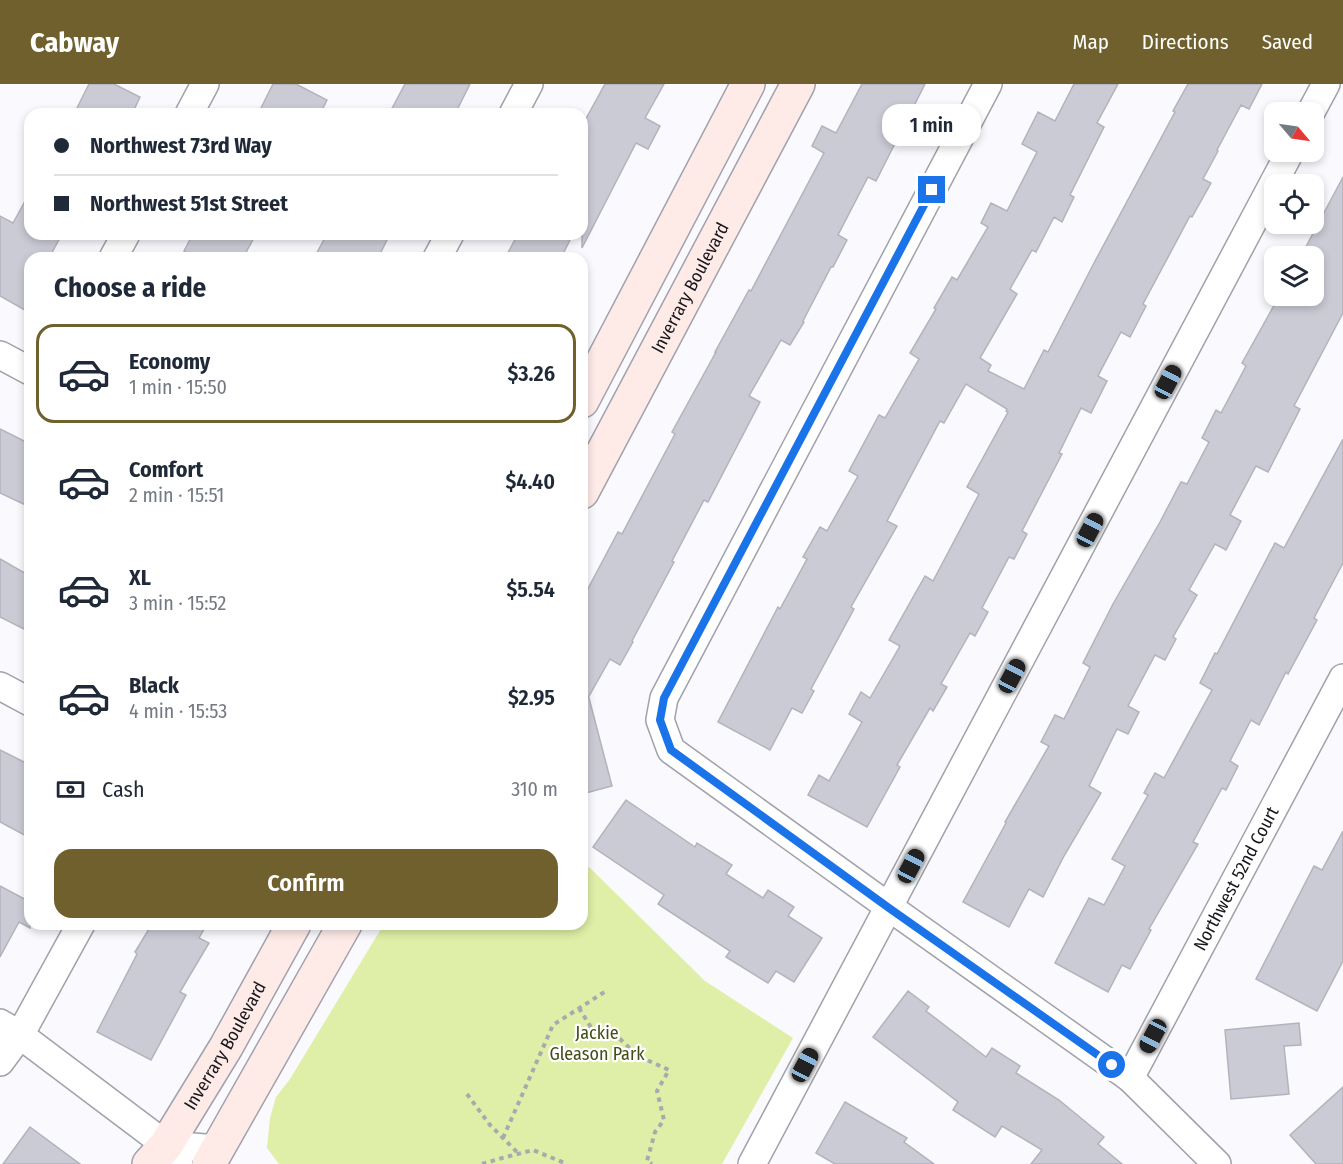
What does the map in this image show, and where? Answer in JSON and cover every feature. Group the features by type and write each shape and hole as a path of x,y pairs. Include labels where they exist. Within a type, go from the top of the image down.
{"street":[{"path":"192,108 205,84"},
{"path":"516,108 529,84"},
{"path":"588,390 748,84"},
{"name":"Inverrary Boulevard","path":"588,481 798,84"},
{"path":"988,84 664,698 660,720 671,750 889,908 1130,1078 1216,1164"},
{"path":"1316,102 1326,84"},
{"path":"752,1164 1285,162"},
{"path":"0,355 24,368"},
{"name":"Northwest 52nd Court","path":"1130,1078 1343,678"},
{"path":"0,686 24,699"},
{"path":"0,1062 10,1029 77,930"},
{"name":"Inverrary Boulevard","path":"165,1158 291,930"},
{"path":"10,1029 165,1158 223,1159 342,930"}],"path":[{"path":"503,1138 553,1024 606,991"},
{"path":"579,1008 592,1029 620,1039 638,1056 669,1070 657,1091 664,1120 655,1132 647,1161 652,1164"},
{"path":"467,1094 490,1125 518,1154"},
{"path":"482,1164 533,1150 567,1164"}],"green space":[{"name":"Jackie Gleason Park","path":"588,867 705,981 793,1038 722,1164 279,1164 267,1148 270,1118 276,1097 290,1079 380,930 588,930"}],"building":[{"path":"89,84 114,84 140,97 135,108 77,108"},
{"path":"273,84 296,84 327,100 323,108 261,108"},
{"path":"405,84 470,84 458,108 392,108"},
{"path":"605,84 664,84 645,118 660,126 648,149 636,143 588,236 588,115"},
{"path":"862,84 925,84 876,181 868,177 838,235 847,240 804,322 790,345 781,340 749,396 760,402 708,502 704,500 633,642 620,665 610,659 588,698 588,589 618,532 622,534 675,434 672,432 749,290 751,291 824,153 812,146 822,126 836,133"},
{"path":"1074,84 1118,84 1097,123 1104,127 1070,195 1074,197 1062,222 1054,217 1036,252 1032,250 1010,289 1017,294 980,358 991,365 988,371 1024,389 1044,350 1048,352 1188,84 1262,84 1249,109 1241,105 1217,150 1203,179 1211,183 1192,217 1190,216 1143,304 1146,306 1130,337 1121,332 1098,376 1107,381 1091,413 1081,408 1059,453 1062,454 1022,531 1027,534 1014,559 1009,557 982,608 988,612 975,636 970,633 941,684 947,687 933,711 930,708 897,765 900,767 867,827 808,795 819,775 829,781 862,722 849,714 861,692 870,698 900,646 889,640 925,576 933,581 979,494 967,487 1008,412 1007,409 966,384 944,423 940,421 887,521 897,526 851,607 854,609 811,689 814,691 802,713 792,708 770,750 718,722 778,607 780,609 807,559 803,557 820,527 827,531 858,476 849,471 879,415 885,418 919,359 910,353 952,277 957,280 988,227 981,223 991,203 1007,211 1037,152 1022,144 1038,112 1055,121"},
{"path":"1343,177 1343,313 1294,406 1300,409 1268,472 1256,466 1230,515 1241,521 1226,550 1215,544 1189,590 1197,595 1173,637 1176,639 1165,660 1155,655 1128,706 1139,712 1128,734 1117,729 1089,786 1101,793 1043,897 1029,889 1009,927 963,902 1005,822 1049,746 1041,742 1055,715 1064,719 1090,667 1083,663 1113,604 1181,482 1187,484 1209,442 1202,438 1216,410 1221,413 1246,366 1242,363 1274,306 1324,306 1324,246 1306,246 1313,234 1324,234 1324,213"},
{"path":"24,203 24,240 59,240 52,252 24,252 24,310 0,296 0,216 13,223"},
{"path":"190,240 253,240 246,252 184,251"},
{"path":"324,240 387,240 381,252 317,252"},
{"path":"515,240 570,240 564,252 508,252"},
{"path":"0,429 24,441 24,504 0,493"},
{"path":"1343,439 1343,563 1314,618 1317,620 1288,674 1286,672 1259,725 1251,720 1230,761 1238,766 1226,790 1222,788 1193,842 1198,844 1149,929 1151,930 1130,969 1122,965 1108,992 1055,963 1089,898 1104,905 1125,866 1112,859 1148,795 1144,793 1155,773 1164,778 1212,690 1200,683 1215,653 1217,654 1275,543 1284,548"},
{"path":"0,559 24,573 24,629 0,617"},
{"path":"588,698 589,698 612,786 588,792"},
{"path":"0,750 24,762 24,835 0,822"},
{"path":"626,800 695,847 697,843 732,865 726,874 763,898 768,890 794,907 788,916 822,938 794,982 776,971 768,983 726,957 730,951 658,904 664,895 593,847"},
{"path":"1343,831 1343,961 1317,1011 1256,979 1314,866 1322,870"},
{"path":"0,886 24,899 24,925 19,922 0,957"},
{"path":"148,930 204,930 199,938 209,943 180,992 186,995 151,1060 97,1032 137,954 135,952"},
{"path":"908,991 929,1007 926,1011 986,1057 992,1048 1020,1066 1016,1073 1059,1100 1104,1137 1098,1144 1122,1164 1031,1164 1042,1150 1002,1126 995,1137 953,1110 958,1102 873,1037"},
{"path":"1299,1023 1301,1045 1284,1046 1289,1094 1231,1099 1225,1030"},
{"path":"1343,1087 1343,1164 1316,1164 1290,1135"},
{"path":"845,1102 907,1138 904,1142 934,1164 835,1164 816,1153"},
{"path":"30,1127 80,1164 3,1164"}],"route":[{"path":"932,190 664,698 660,720 671,750 889,908 1112,1065"}]}
